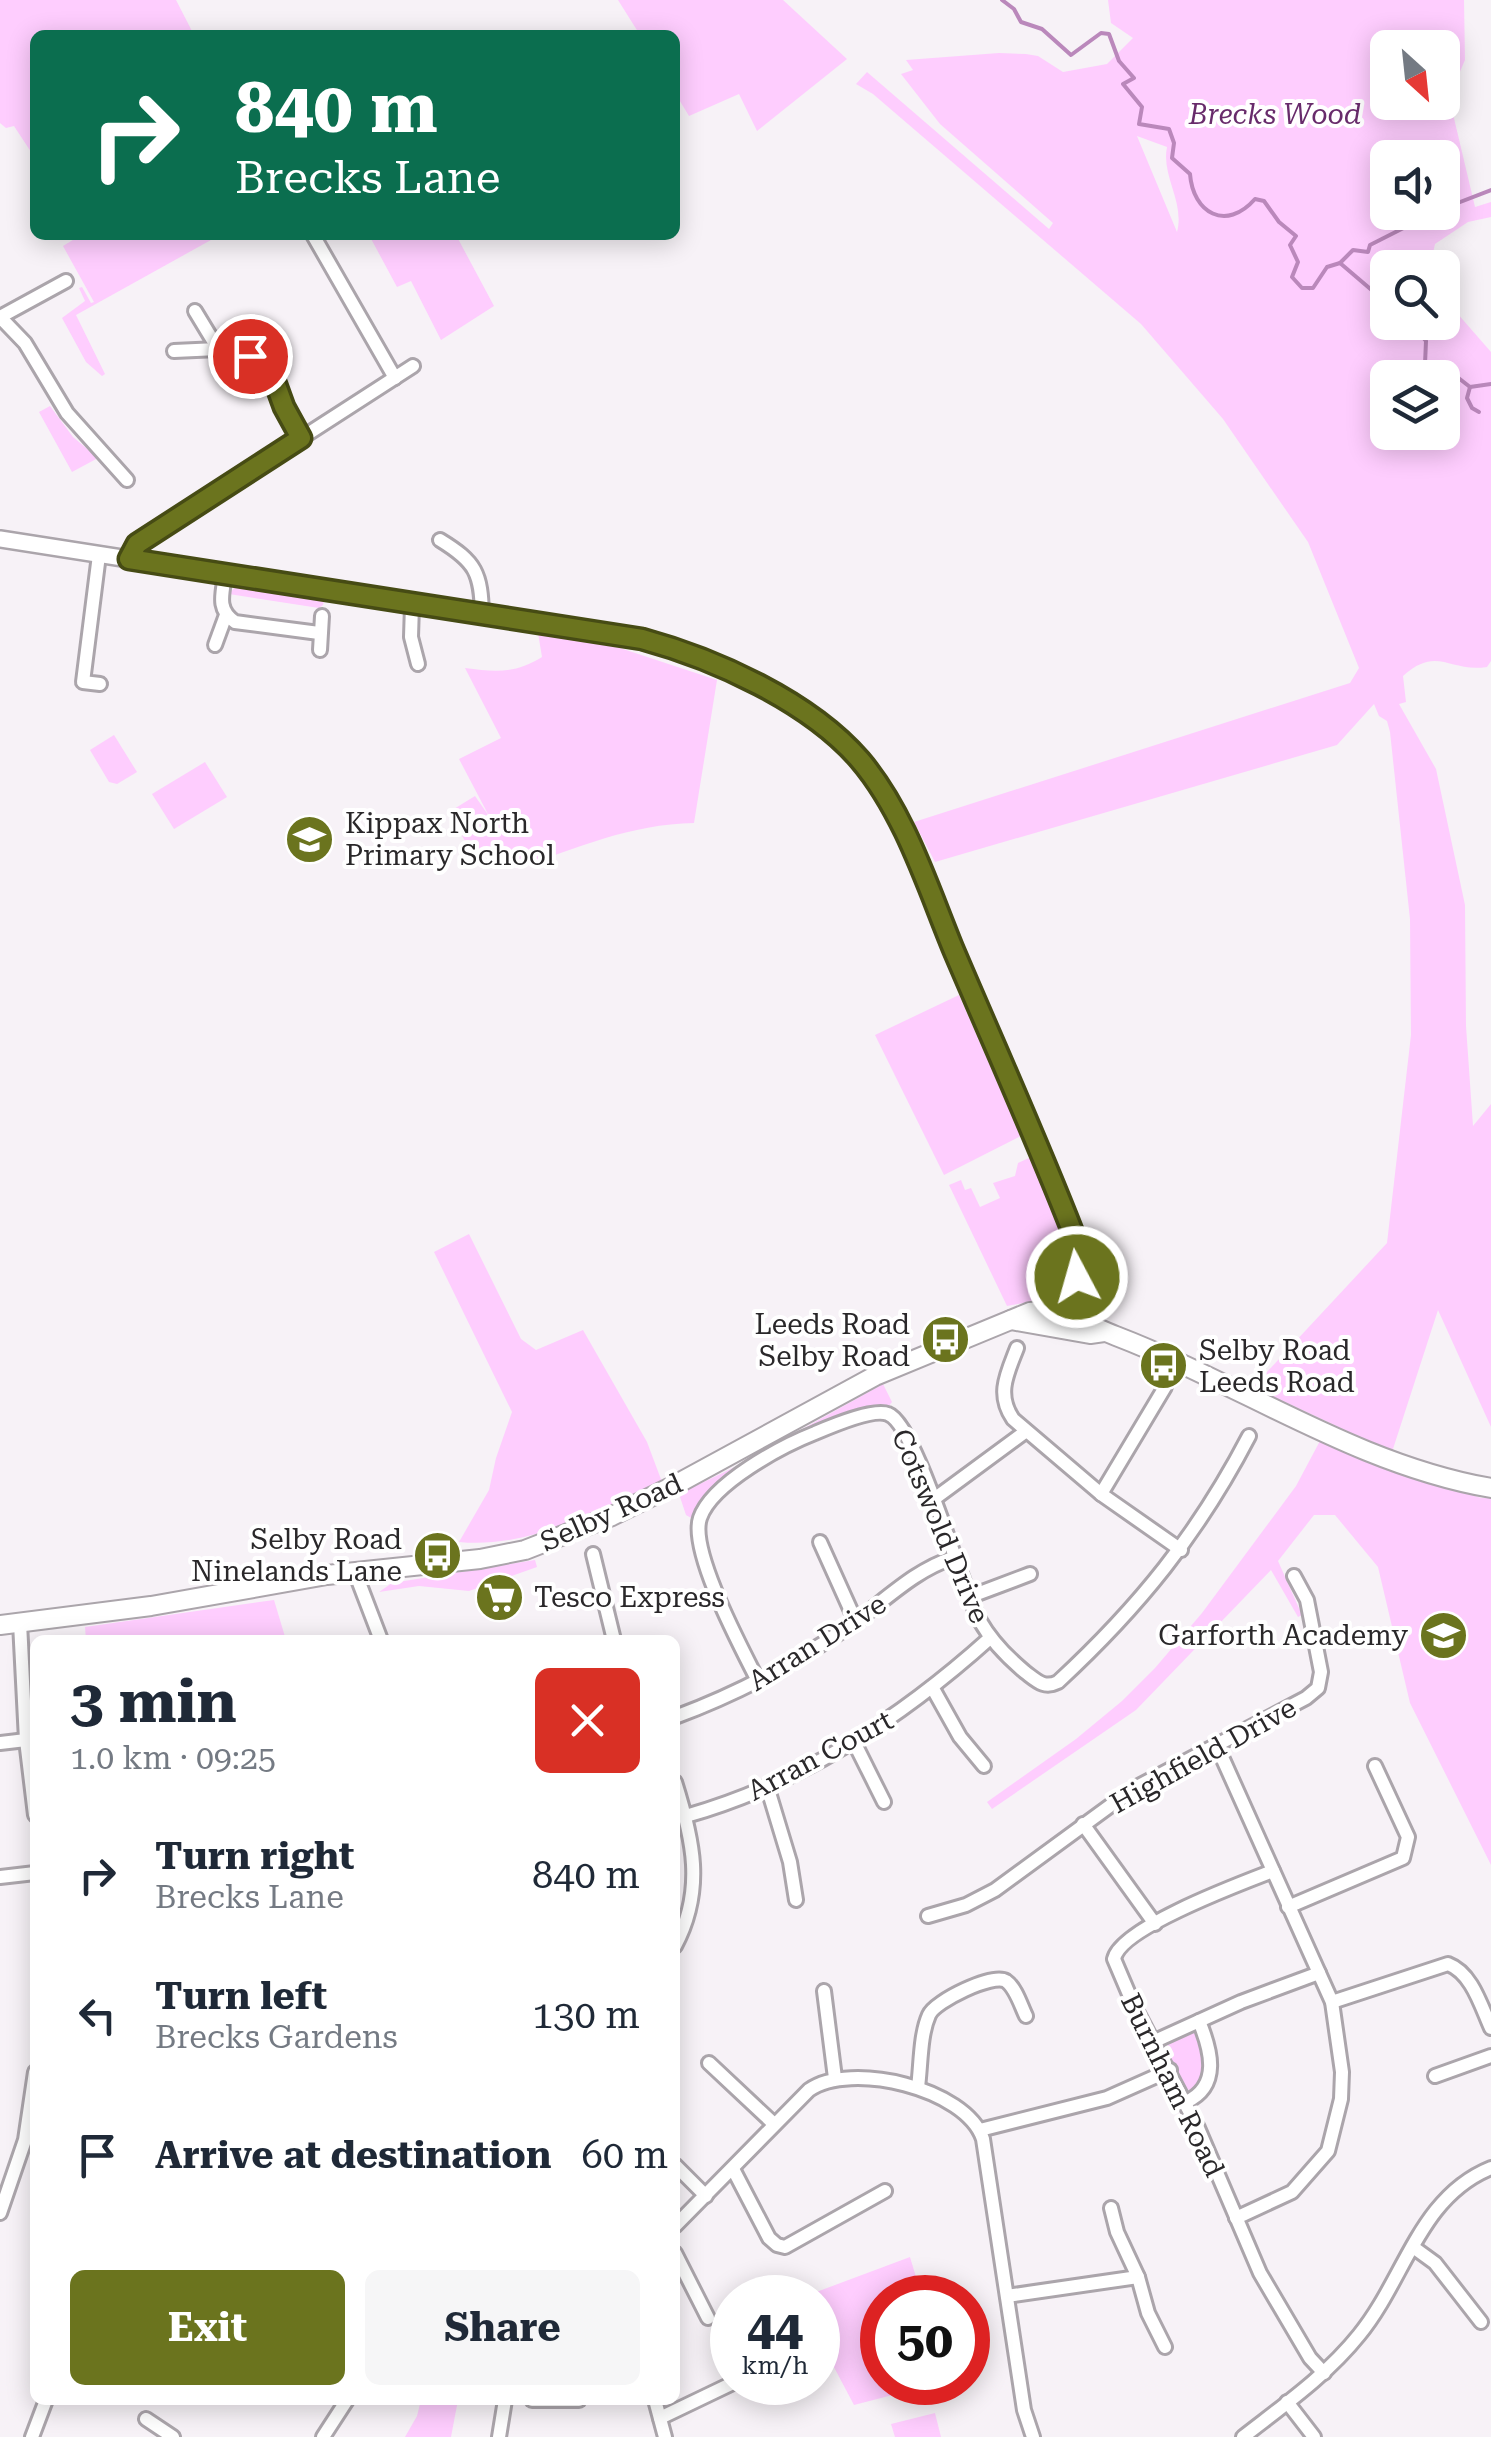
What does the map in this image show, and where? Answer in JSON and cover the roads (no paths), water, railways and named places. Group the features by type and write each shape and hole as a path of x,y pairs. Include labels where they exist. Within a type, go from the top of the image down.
{"highway":[{"name":"Selby Road","path":"0,1626 355,1572 480,1560 544,1544 675,1486 888,1370 970,1334 1044,1310 1090,1334 1104,1332 1184,1364 1359,1447 1448,1478 1491,1488"}],"main road":[{"path":"0,538 642,639 694,655 810,716 858,758 880,788 914,854 1071,1227 1078,1254 1077,1277 1067,1290 1065,1322"}],"street":[{"path":"315,240 394,378"},
{"path":"66,281 0,317 25,343 67,413 127,480"},
{"path":"195,311 218,349"},
{"path":"174,351 218,349 250,356 265,364 301,438"},
{"path":"129,559 137,544 413,366"},
{"path":"440,540 463,554 474,568 480,583 482,615"},
{"path":"99,555 83,682 100,684"},
{"path":"225,576 221,603 235,622 319,633"},
{"path":"412,605 410,637 418,664"},
{"path":"215,644 226,614"},
{"path":"320,650 322,616"},
{"path":"1017,1348 1002,1391 1009,1413 1025,1432 1101,1494 1181,1550"},
{"path":"1101,1494 1165,1387"},
{"name":"Cotswold Drive","path":"758,1681 720,1601 698,1530 702,1514 716,1496 749,1469 791,1444 828,1427 882,1413 892,1416 906,1435 969,1597 990,1638 1040,1683 1054,1684 1116,1626 1181,1550 1248,1436"},
{"path":"934,1499 1025,1432"},
{"path":"820,1542 856,1622"},
{"path":"592,1554 608,1635"},
{"name":"Arran Drive","path":"680,1715 758,1681 856,1622 916,1576 954,1558"},
{"path":"355,1572 378,1635"},
{"path":"969,1597 1030,1574"},
{"name":"Highfield Drive","path":"928,1916 994,1890 1146,1781 1291,1707 1318,1688 1321,1678 1306,1600 1294,1576"},
{"path":"20,1623 30,1773"},
{"name":"Arran Court","path":"686,1816 767,1786 854,1742 932,1687 990,1638"},
{"path":"932,1687 960,1737 984,1766"},
{"path":"0,1743 26,1740"},
{"path":"854,1742 884,1802"},
{"path":"1216,1746 1332,2002 1340,2049 1341,2098 1328,2151 1292,2192 1236,2218"},
{"path":"1288,1907 1402,1858 1408,1836 1375,1766"},
{"path":"767,1786 785,1842 796,1900"},
{"path":"680,1797 694,1850 694,1890 680,1934"},
{"path":"1083,1824 1154,1924"},
{"name":"Burnham Road","path":"1273,1871 1200,1900 1154,1924 1120,1945 1114,1959 1134,2006 1186,2102 1260,2273 1310,2358 1324,2373"},
{"path":"0,1878 30,1875"},
{"path":"1332,2002 1448,1964 1455,1966 1468,1981 1491,2028"},
{"path":"1155,2041 1319,1973"},
{"path":"918,2086 927,2020 940,2002 995,1978 1011,1986 1026,2016"},
{"path":"824,1991 836,2078"},
{"path":"1186,2102 1204,2090 1210,2072 1209,2049 1198,2021"},
{"path":"1434,2076 1491,2056"},
{"path":"709,2062 774,2124"},
{"path":"980,2130 1107,2098 1170,2070"},
{"path":"680,2221 809,2090 836,2078 918,2086 955,2104 980,2130 1024,2410 1032,2437"},
{"path":"0,2213 30,2127"},
{"path":"1243,2437 1324,2373 1375,2314 1431,2214 1470,2178 1491,2168"},
{"path":"732,2169 777,2246 786,2247 886,2192"},
{"path":"680,2170 706,2196"},
{"path":"1112,2208 1148,2314 1165,2348"},
{"path":"1413,2246 1435,2263 1481,2322"},
{"path":"680,2263 708,2318"},
{"path":"1006,2296 1138,2277"},
{"path":"660,2418 710,2394"},
{"path":"1287,2402 1314,2437"},
{"path":"32,2437 44,2405"},
{"path":"323,2437 344,2405"},
{"path":"499,2437 505,2405"},
{"path":"656,2405 665,2437"},
{"path":"146,2419 173,2437"}],"waterway":[{"path":"1002,0 1014,9 1021,22 1042,29 1071,55 1101,33 1109,34 1119,61 1134,78 1123,84 1142,107 1139,124 1169,129 1174,143 1172,158 1190,174 1197,199 1213,214 1233,214 1255,199 1264,201 1279,222 1296,236 1290,245 1298,262 1292,277 1302,288 1313,288 1327,267 1340,263 1370,289"},
{"path":"1460,202 1491,190"},
{"path":"1340,263 1353,250 1368,252 1370,245 1400,230"},
{"path":"1425,340 1425,364 1431,374 1447,369 1470,387 1491,384"},
{"path":"1470,387 1467,398 1479,412"}],"place":[{"name":"Kippax North Primary School","path":"310,839"},
{"name":"Leeds Road Selby Road","path":"945,1340"},
{"name":"Selby Road Leeds Road","path":"1164,1366"},
{"name":"Selby Road Ninelands Lane","path":"437,1555"},
{"name":"Tesco Express","path":"499,1597"},
{"name":"Garforth Academy","path":"1443,1635"}],"park label":[{"name":"Brecks Wood","path":"1275,114"}]}
